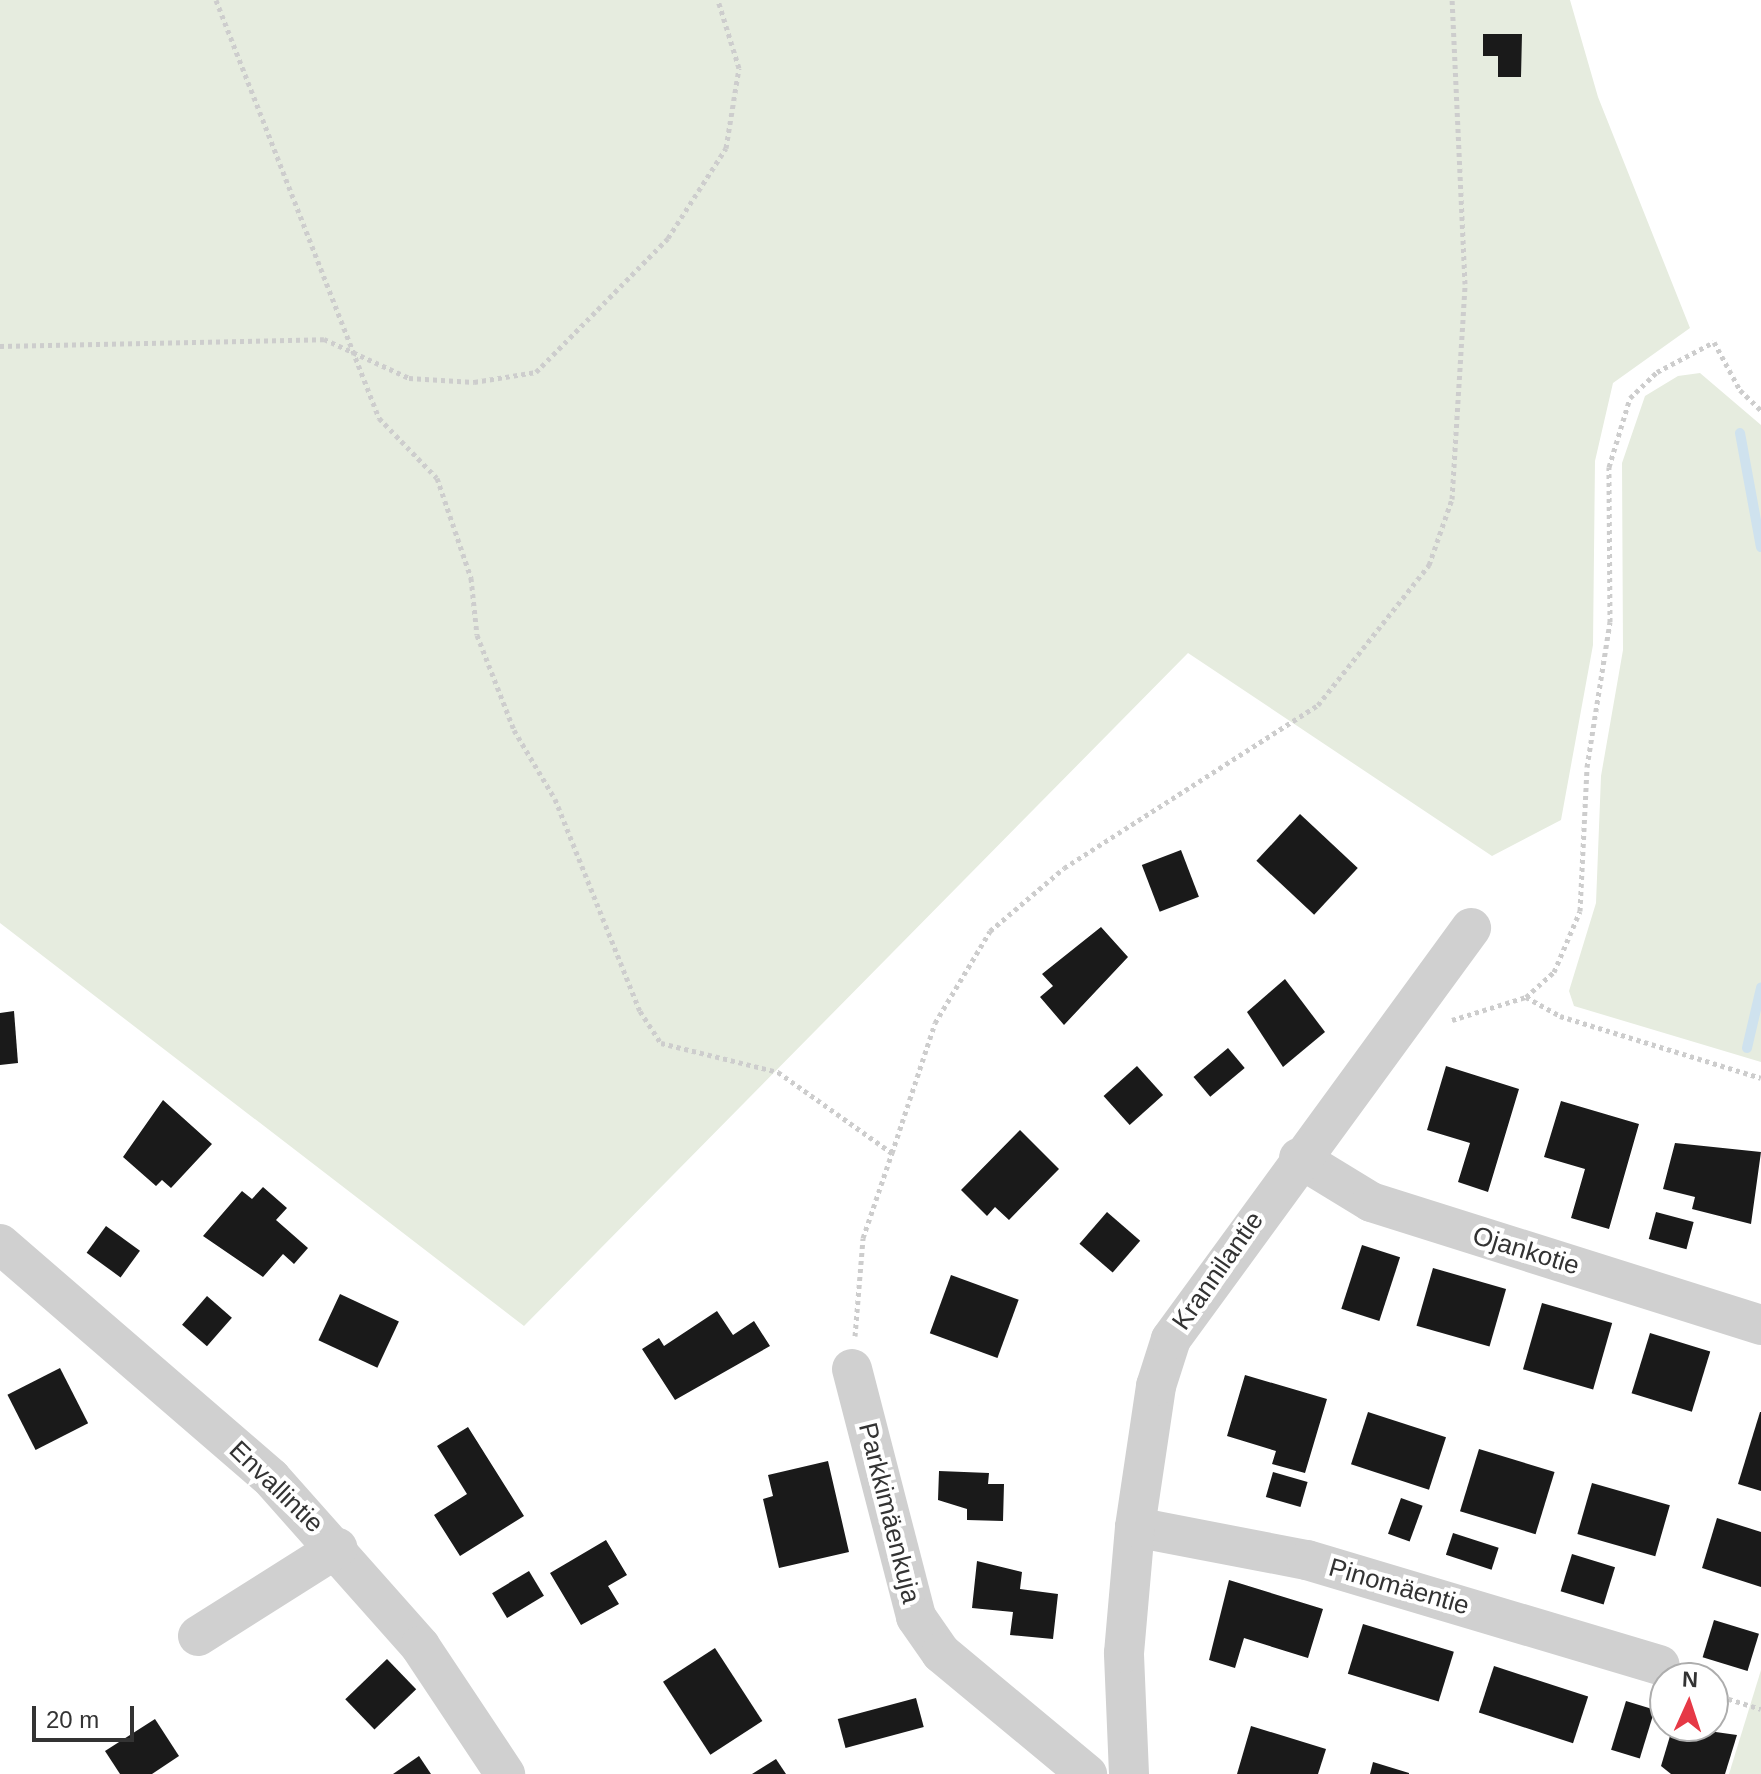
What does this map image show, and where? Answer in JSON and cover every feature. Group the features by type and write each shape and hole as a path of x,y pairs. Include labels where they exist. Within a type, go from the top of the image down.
{"street":[{"name":"Krannilantie","path":"1129,1774 1124,1653 1135,1527 1156,1386 1171,1339 1299,1158 1471,928"},
{"name":"Ojankotie","path":"1299,1158 1371,1202 1761,1325"},
{"name":"Envallintie","path":"0,1244 271,1478 337,1548 420,1646 505,1774"},
{"name":"Parkkimäenkuja","path":"852,1369 916,1617 941,1653 1087,1774"},
{"name":"Pinomäentie","path":"1135,1527 1307,1560 1650,1662"},
{"path":"198,1636 337,1548"}],"path":[{"path":"216,0 349,351 379,418 437,478 471,578 488,662 514,730 555,799 640,1011 661,1043 778,1072 892,1153"},
{"path":"0,346 324,339 409,378 474,382 536,372 668,238 726,148 739,68 718,0"},
{"path":"852,1369 863,1238 935,1023 990,931 1064,868 1318,705 1429,565 1452,499 1465,284 1452,0"},
{"path":"1444,1027 1526,997 1554,972 1580,911 1587,767 1608,649 1616,429 1630,398 1657,372 1714,342 1761,410"},
{"path":"1526,997 1560,1016 1761,1078"},
{"path":"1729,1699 1761,1709"}],"shaded area":[{"path":"0,0 1570,0 1598,97 1690,328 1613,383 1595,461 1593,645 1561,820 1492,856 1188,653 524,1326 0,923"},
{"path":"1700,373 1761,425 1761,1062 1574,1006 1569,991 1596,903 1601,776 1623,650 1622,463 1645,396 1678,376"},
{"path":"1761,1670 1761,1774 1729,1774"}],"building":[{"path":"1483,34 1522,34 1521,77 1498,77 1498,56 1483,56"},
{"path":"1300,814 1358,868 1314,915 1256,861"},
{"path":"1181,850 1199,897 1160,912 1142,865"},
{"path":"1101,927 1128,957 1064,1025 1040,997 1053,986 1042,974"},
{"path":"1285,979 1325,1032 1283,1067 1247,1012"},
{"path":"14,1011 18,1063 0,1065 0,1013"},
{"path":"1228,1048 1245,1068 1210,1097 1194,1077"},
{"path":"1137,1066 1163,1095 1130,1125 1104,1096"},
{"path":"1446,1066 1519,1089 1488,1192 1458,1182 1470,1143 1427,1130"},
{"path":"163,1100 212,1144 171,1188 162,1180 156,1186 123,1157"},
{"path":"1561,1101 1639,1124 1609,1229 1571,1218 1585,1169 1544,1157"},
{"path":"1020,1130 1059,1169 1009,1220 995,1207 987,1216 961,1190"},
{"path":"1675,1143 1761,1152 1751,1224 1692,1209 1695,1197 1663,1189"},
{"path":"263,1187 287,1208 276,1220 308,1248 294,1264 283,1254 263,1277 203,1236 242,1191 252,1199"},
{"path":"1107,1212 1140,1241 1113,1273 1079,1244"},
{"path":"1656,1212 1694,1222 1686,1249 1649,1239"},
{"path":"106,1226 140,1251 121,1277 87,1253"},
{"path":"1362,1245 1400,1257 1379,1321 1341,1309"},
{"path":"1433,1268 1506,1289 1490,1347 1416,1326"},
{"path":"951,1275 1019,1300 997,1358 930,1333"},
{"path":"340,1294 399,1321 377,1368 318,1340"},
{"path":"207,1296 232,1318 207,1346 182,1325"},
{"path":"1542,1303 1612,1323 1593,1389 1523,1369"},
{"path":"717,1311 733,1335 754,1321 770,1346 675,1400 642,1349 659,1338 664,1346"},
{"path":"1650,1333 1710,1351 1692,1412 1632,1393"},
{"path":"60,1368 88,1423 36,1450 7,1395"},
{"path":"1245,1375 1327,1399 1305,1473 1272,1464 1276,1451 1227,1436"},
{"path":"1368,1412 1446,1437 1429,1490 1351,1464"},
{"path":"1761,1412 1761,1491 1738,1484"},
{"path":"468,1427 524,1516 460,1556 434,1515 467,1494 437,1446"},
{"path":"1479,1449 1555,1472 1536,1534 1460,1511"},
{"path":"828,1461 849,1552 779,1568 763,1499 773,1496 768,1475"},
{"path":"939,1471 989,1473 988,1484 1004,1484 1003,1521 967,1520 967,1509 938,1500"},
{"path":"1273,1472 1308,1482 1300,1507 1266,1497"},
{"path":"1592,1483 1670,1505 1655,1556 1577,1534"},
{"path":"1401,1498 1423,1506 1410,1542 1388,1534"},
{"path":"1717,1518 1761,1532 1761,1587 1702,1568"},
{"path":"1453,1533 1499,1548 1492,1570 1446,1555"},
{"path":"606,1540 627,1575 608,1586 619,1604 581,1625 550,1573"},
{"path":"1572,1554 1615,1567 1604,1604 1561,1591"},
{"path":"977,1561 1022,1572 1020,1589 1058,1594 1053,1639 1010,1635 1013,1612 972,1608"},
{"path":"529,1571 544,1596 507,1618 492,1593"},
{"path":"1229,1580 1323,1609 1308,1658 1244,1638 1235,1668 1209,1660"},
{"path":"1714,1620 1759,1634 1748,1671 1729,1665 1729,1662 1703,1657"},
{"path":"1363,1624 1454,1652 1439,1702 1348,1674"},
{"path":"715,1648 762,1721 710,1755 663,1682"},
{"path":"387,1659 416,1689 374,1730 345,1699"},
{"path":"1494,1666 1588,1697 1573,1743 1479,1713"},
{"path":"916,1698 924,1727 846,1748 838,1719"},
{"path":"1626,1701 1649,1708 1649,1728 1640,1759 1611,1750"},
{"path":"155,1719 179,1756 152,1774 120,1774 105,1751"},
{"path":"1251,1726 1326,1749 1318,1774 1237,1774"},
{"path":"1729,1734 1737,1735 1725,1774 1671,1774 1661,1766 1668,1742 1729,1742"},
{"path":"419,1756 431,1774 393,1774"},
{"path":"776,1759 786,1774 752,1774"},
{"path":"1373,1762 1409,1773 1409,1774 1370,1774"}],"waterway":[{"path":"1740,433 1761,547"},
{"path":"1747,1048 1761,988"}]}
